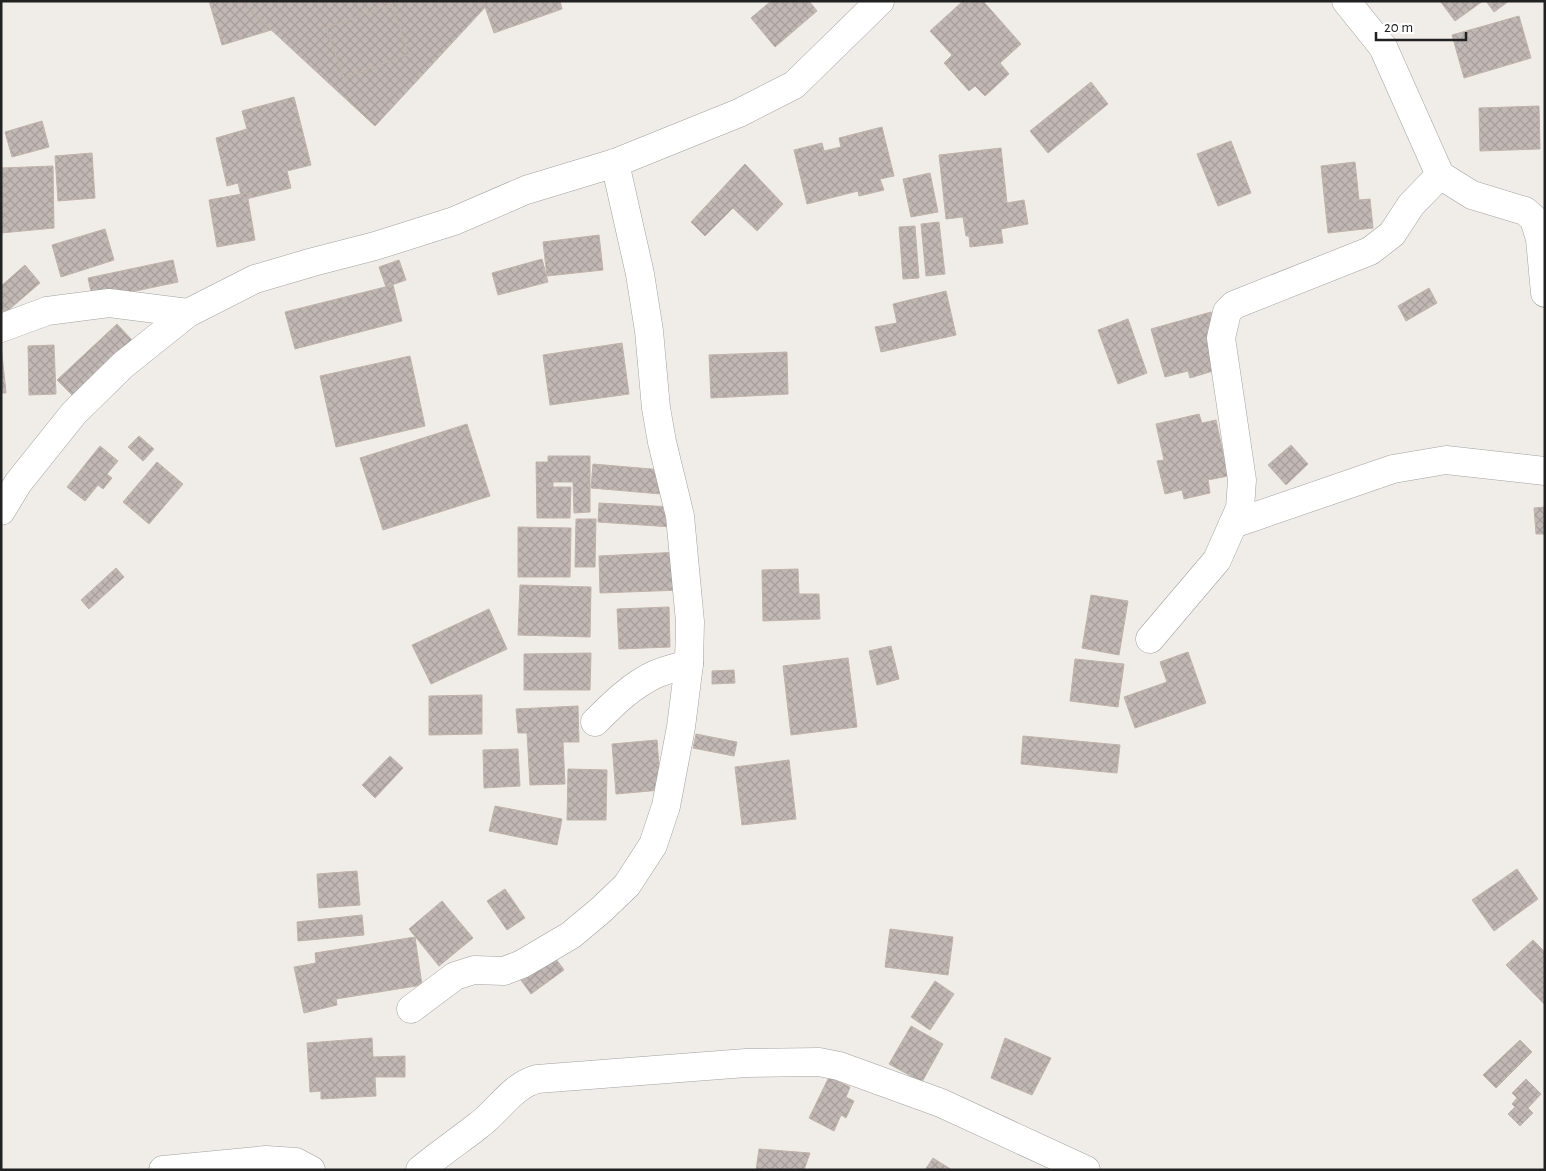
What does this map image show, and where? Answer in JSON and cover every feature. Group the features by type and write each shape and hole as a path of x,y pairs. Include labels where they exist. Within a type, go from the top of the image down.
{"street":[{"path":"1,511 18,483 74,413 123,365 188,312 255,279 375,246 454,221 526,190 615,163 739,113 794,85 880,1"},
{"path":"1346,1 1383,47 1440,175 1472,195 1525,211 1534,219 1540,239 1545,293"},
{"path":"411,1008 455,976 474,970 504,971 522,964 571,935 627,885 653,845 666,806 681,727 689,664 690,622 680,516 662,442 656,408 649,331 640,274 615,163"},
{"path":"1150,639 1217,560 1240,508 1242,480 1221,338 1227,312 1234,304 1370,251 1392,234 1411,205 1440,175"},
{"path":"1,328 48,311 109,303 188,312"},
{"path":"1233,524 1394,469 1446,460 1545,471"},
{"path":"595,722 634,687 645,680 657,674 689,664"},
{"path":"420,1170 446,1148 479,1125 522,1085 537,1079 746,1063 819,1062 839,1066 941,1102 1086,1170"},
{"path":"163,1170 266,1160 296,1162 311,1170"}],"building":[{"path":"209,1 285,1 291,24 222,45"},
{"path":"240,1 491,1 375,126"},
{"path":"483,1 560,1 562,9 494,33"},
{"path":"771,1 809,1 817,11 775,47 751,18"},
{"path":"963,1 983,1 1021,44 1000,63 1009,74 985,96 975,86 969,91 944,63 952,55 930,31"},
{"path":"1440,1 1483,1 1455,21"},
{"path":"1486,1 1509,1 1494,12"},
{"path":"391,4 409,54 344,78 326,28"},
{"path":"1519,16 1531,58 1464,78 1452,35"},
{"path":"1091,82 1108,104 1048,153 1030,131"},
{"path":"294,97 311,165 287,171 291,188 242,200 238,183 227,186 216,138 247,129 242,111"},
{"path":"1539,106 1540,149 1480,151 1479,108"},
{"path":"42,121 49,147 12,157 5,132"},
{"path":"882,127 894,176 880,179 884,190 859,196 858,191 807,204 794,150 822,143 824,151 841,147 839,138"},
{"path":"1231,141 1251,193 1218,206 1197,154"},
{"path":"1001,148 1007,203 1024,200 1028,224 1001,229 1003,243 970,247 969,236 966,236 963,217 946,219 939,155"},
{"path":"92,153 95,198 58,201 55,156"},
{"path":"1355,162 1359,200 1370,199 1373,228 1328,233 1321,166"},
{"path":"745,164 783,204 757,231 733,208 705,236 691,222"},
{"path":"53,166 54,228 1,233 1,168"},
{"path":"930,173 938,212 911,217 903,179"},
{"path":"247,193 255,240 217,247 209,200"},
{"path":"939,222 945,274 926,276 921,224"},
{"path":"915,226 919,278 903,279 899,227"},
{"path":"105,229 114,260 61,277 52,245"},
{"path":"599,235 603,270 547,276 543,242"},
{"path":"542,259 548,282 498,295 492,273"},
{"path":"173,260 178,282 93,300 88,278"},
{"path":"399,260 406,280 386,287 379,267"},
{"path":"25,265 40,283 5,313 1,308 1,286"},
{"path":"393,285 402,321 295,349 285,312"},
{"path":"1429,288 1437,303 1406,321 1398,306"},
{"path":"946,291 956,335 881,352 875,327 897,323 893,304"},
{"path":"1211,312 1216,328 1231,352 1210,359 1213,371 1190,378 1188,371 1165,377 1151,329"},
{"path":"1128,319 1147,373 1118,384 1098,330"},
{"path":"117,324 132,340 73,396 57,380"},
{"path":"622,343 629,394 550,405 543,355"},
{"path":"1,345 6,393 1,393"},
{"path":"54,345 56,394 29,395 28,346"},
{"path":"787,352 788,394 711,398 709,355"},
{"path":"410,356 425,426 336,447 320,376"},
{"path":"1199,414 1202,423 1216,420 1228,476 1208,480 1210,493 1184,499 1182,490 1165,494 1157,461 1164,460 1156,424"},
{"path":"467,424 490,496 383,530 360,458"},
{"path":"139,436 154,449 143,461 128,447"},
{"path":"1291,445 1308,464 1286,485 1268,465"},
{"path":"100,446 118,461 107,474 112,478 103,489 98,485 85,501 67,487"},
{"path":"548,456 590,456 590,512 574,513 573,482 553,482 553,487 571,487 570,518 537,518 536,462 548,462"},
{"path":"157,462 183,484 149,524 123,502"},
{"path":"593,464 663,470 661,494 591,488"},
{"path":"599,503 673,507 672,527 598,522"},
{"path":"1545,507 1545,534 1536,534 1534,508"},
{"path":"576,519 596,519 595,567 575,567"},
{"path":"518,527 571,528 570,577 518,577"},
{"path":"680,552 682,590 600,593 599,556"},
{"path":"116,568 124,577 89,609 81,600"},
{"path":"798,569 799,594 819,594 820,619 763,621 762,570"},
{"path":"520,585 591,587 590,637 518,635"},
{"path":"1091,595 1128,601 1119,655 1082,648"},
{"path":"669,607 670,647 619,649 617,609"},
{"path":"489,609 507,649 431,684 412,645"},
{"path":"891,646 899,679 877,685 869,651"},
{"path":"1188,652 1206,703 1135,728 1124,697 1167,682 1160,662"},
{"path":"591,653 590,690 524,690 524,654"},
{"path":"848,658 857,727 791,735 783,666"},
{"path":"1075,659 1124,664 1118,707 1070,701"},
{"path":"734,670 735,683 712,684 712,671"},
{"path":"482,695 482,734 429,735 429,696"},
{"path":"578,706 579,742 563,742 565,784 530,785 527,733 518,733 516,709"},
{"path":"696,734 737,742 734,756 693,748"},
{"path":"1023,736 1120,745 1117,773 1021,764"},
{"path":"657,740 661,790 616,794 612,744"},
{"path":"518,749 520,786 484,788 483,750"},
{"path":"390,756 403,768 375,798 362,785"},
{"path":"789,760 796,819 742,825 735,767"},
{"path":"568,769 607,770 606,820 567,820"},
{"path":"495,806 562,819 557,845 489,831"},
{"path":"1517,869 1538,899 1494,931 1472,900"},
{"path":"357,871 360,905 319,908 317,874"},
{"path":"505,889 525,918 507,930 487,901"},
{"path":"442,901 473,938 439,966 409,929"},
{"path":"362,915 364,935 298,941 297,922"},
{"path":"890,929 953,937 948,975 885,967"},
{"path":"415,937 422,985 336,999 337,1005 304,1013 294,967 316,963 315,953"},
{"path":"540,937 564,970 531,994 507,961"},
{"path":"1533,940 1545,952 1545,1005 1506,965"},
{"path":"935,981 954,994 930,1030 911,1017"},
{"path":"911,1026 943,1044 922,1082 889,1064"},
{"path":"372,1038 373,1057 405,1056 405,1077 375,1077 376,1096 321,1099 321,1091 310,1092 307,1043"},
{"path":"1005,1038 1051,1058 1032,1095 991,1078"},
{"path":"1520,1040 1532,1052 1496,1088 1483,1075"},
{"path":"829,1077 850,1087 846,1097 854,1101 846,1118 841,1115 834,1131 809,1118"},
{"path":"1526,1079 1541,1094 1528,1108 1533,1113 1520,1126 1508,1114 1515,1107 1512,1104 1517,1098 1512,1093"},
{"path":"759,1149 810,1153 804,1170 756,1170"},
{"path":"933,1158 952,1170 925,1170"}]}
